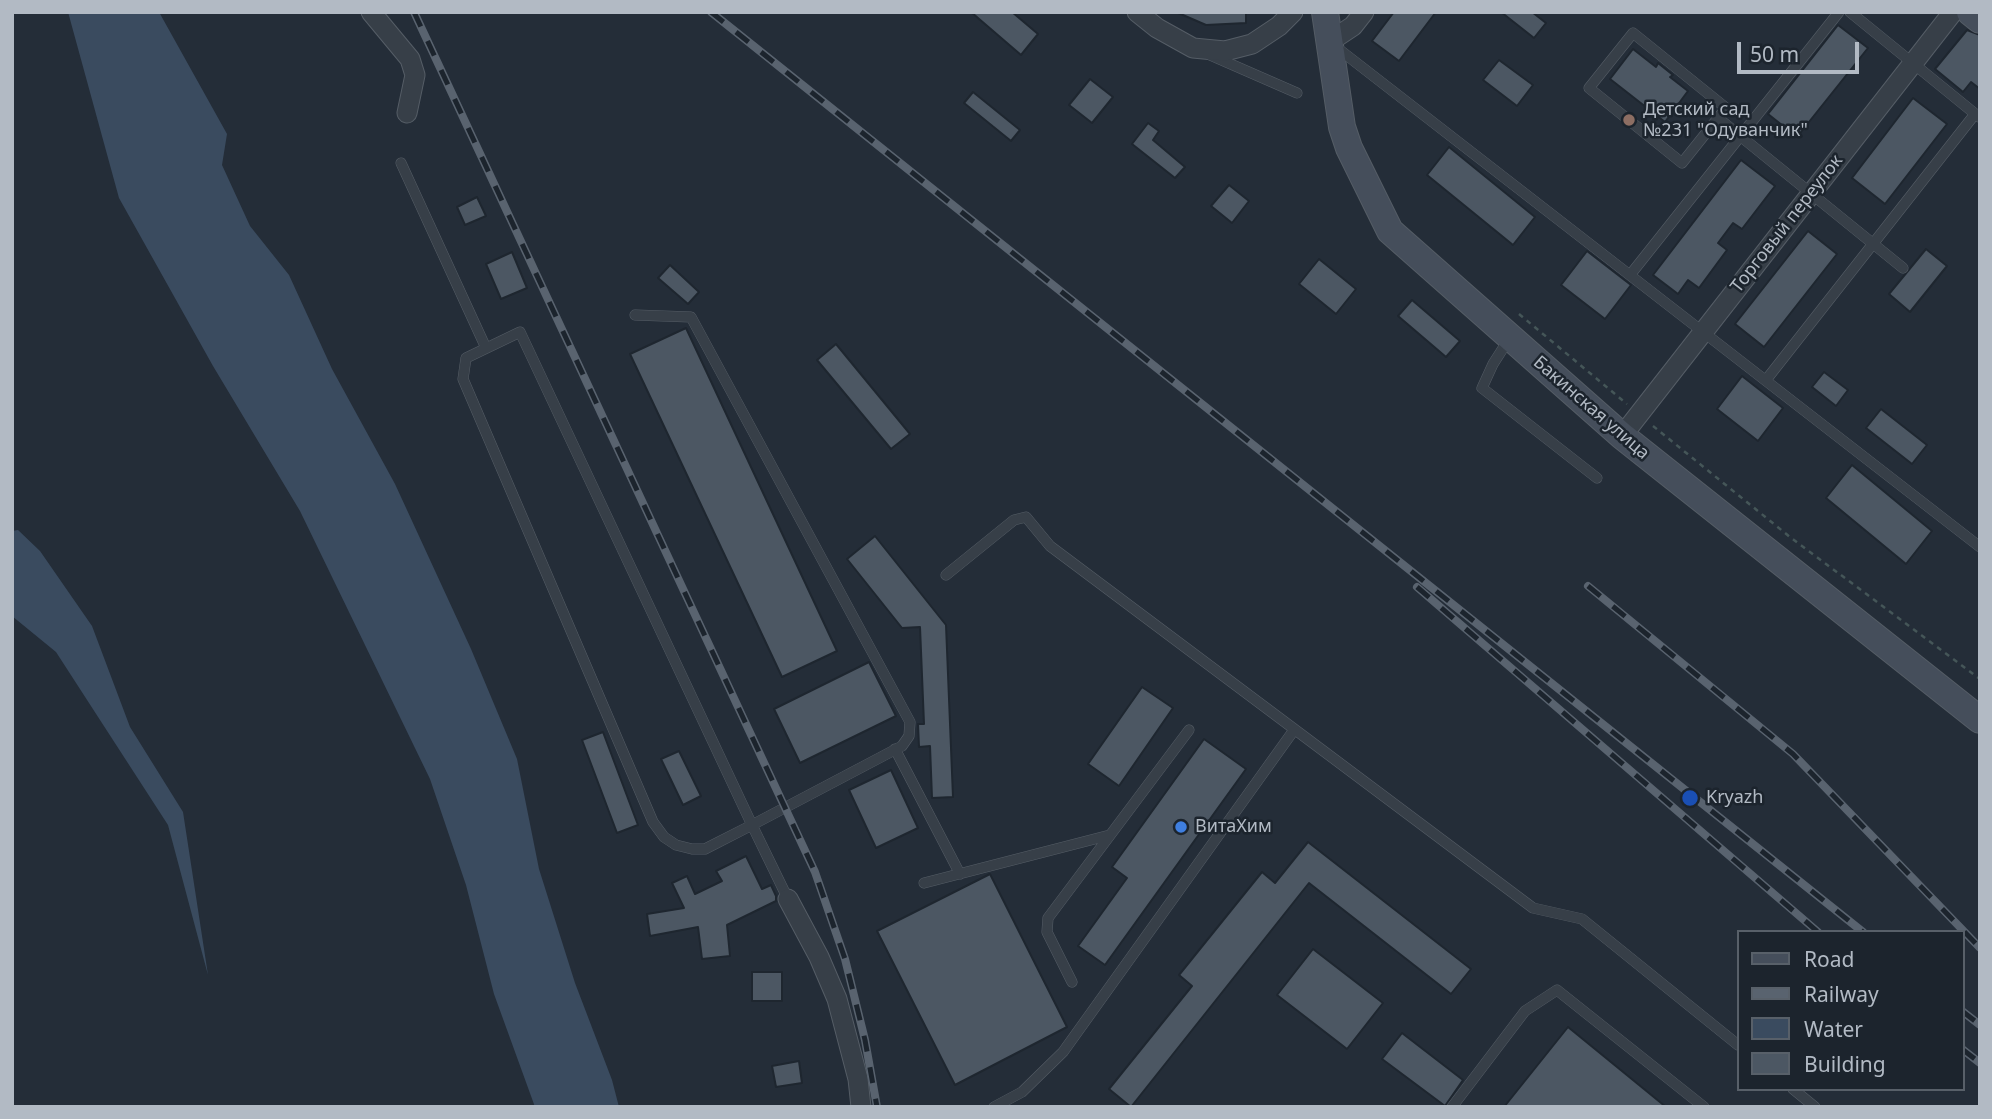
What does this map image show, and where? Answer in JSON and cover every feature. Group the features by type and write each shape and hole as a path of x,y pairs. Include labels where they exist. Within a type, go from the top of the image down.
{"main road":[{"name":"Бакинская улица","path":"1325,12 1337,105 1345,138 1385,223 1403,245 1622,436 1980,720"},
{"path":"1970,12 1980,20"}],"street":[{"path":"371,12 410,59 415,75 407,113"},
{"path":"1137,12 1157,28 1193,48 1225,51 1252,44 1279,26 1293,12"},
{"path":"1328,42 1353,26 1364,12"},
{"name":"Торговый переулок","path":"1622,436 1953,12"},
{"path":"789,899 837,999 858,1079 860,1107"}],"lane":[{"path":"1630,275 1839,12"},
{"path":"1766,380 1978,116 1850,12"},
{"path":"1633,33 1726,108 1718,118 1682,163 1589,88 1633,33"},
{"path":"1328,42 1980,547"},
{"path":"1193,48 1297,93"},
{"path":"1718,118 1903,268"},
{"path":"401,163 486,348"},
{"path":"635,315 691,317 910,722 909,736 902,746 895,749 752,825 705,849 676,845 664,836 653,822 463,379 466,358 520,332 752,825 789,899"},
{"path":"1509,338 1482,388 1597,478"},
{"path":"946,575 1014,520 1026,517 1049,546 1533,908 1582,919 1736,1043"},
{"path":"1072,982 1047,932 1048,918 1189,730"},
{"path":"994,1107 1022,1093 1063,1052 1294,730"},
{"path":"895,749 960,874"},
{"path":"924,883 1110,835"},
{"path":"1451,1107 1525,1011 1557,990 1704,1107"},
{"path":"1795,1091 1815,1107"}],"path":[{"path":"1514,310 1790,537 1980,679"}],"water":[{"path":"68,12 159,12 227,134 222,165 250,226 289,275 332,369 395,484 471,649 517,759 539,869 575,983 612,1080 619,1107 535,1107 494,994 466,885 430,779 300,511 213,366 119,198"},
{"path":"18,530 40,551 92,626 130,727 183,812 208,975 168,825 56,652 12,616 12,531"}],"building":[{"path":"971,12 1012,12 1038,34 1021,55"},
{"path":"1176,12 1246,12 1246,23 1206,25"},
{"path":"1394,12 1436,12 1399,61 1372,41"},
{"path":"1501,12 1532,12 1546,23 1534,38"},
{"path":"1838,25 1868,48 1797,137 1768,114"},
{"path":"1967,30 1980,35 1980,89 1971,82 1963,92 1935,69"},
{"path":"1633,49 1656,67 1658,63 1688,91 1665,122 1610,79"},
{"path":"1499,60 1533,85 1517,106 1483,80"},
{"path":"1090,79 1113,97 1092,123 1069,105"},
{"path":"973,92 1020,130 1011,141 964,103"},
{"path":"1913,98 1947,124 1885,204 1852,178"},
{"path":"1148,123 1159,131 1153,140 1185,167 1175,178 1132,144"},
{"path":"1449,147 1535,217 1513,245 1427,175"},
{"path":"1741,160 1775,186 1742,229 1733,223 1718,243 1727,250 1699,288 1688,280 1678,294 1653,275"},
{"path":"1229,185 1249,201 1232,223 1211,206"},
{"path":"477,197 486,216 465,225 457,207"},
{"path":"1808,231 1837,254 1764,347 1735,324"},
{"path":"1926,249 1947,266 1910,312 1889,294"},
{"path":"1587,251 1631,285 1605,319 1561,285"},
{"path":"512,252 527,288 501,299 486,264"},
{"path":"1319,259 1356,289 1336,314 1299,284"},
{"path":"670,265 699,292 688,304 658,278"},
{"path":"1412,300 1460,341 1446,357 1398,316"},
{"path":"686,328 837,651 782,677 630,354"},
{"path":"836,344 910,434 891,449 817,360"},
{"path":"1824,372 1848,390 1836,406 1812,387"},
{"path":"1742,376 1783,408 1758,441 1717,409"},
{"path":"1881,409 1927,445 1912,464 1866,428"},
{"path":"1852,465 1932,531 1906,564 1826,498"},
{"path":"875,536 946,625 953,797 932,798 930,746 919,747 918,724 924,724 920,627 902,628 847,559"},
{"path":"869,662 896,716 800,763 774,709"},
{"path":"1142,687 1173,708 1119,786 1088,764"},
{"path":"603,732 638,825 617,833 582,740"},
{"path":"1204,739 1246,769 1105,965 1078,946 1127,878 1112,867"},
{"path":"679,751 701,796 683,805 661,759"},
{"path":"891,770 918,828 876,848 849,790"},
{"path":"1308,842 1471,969 1451,994 1309,883 1131,1107 1109,1089 1192,986 1179,975 1262,872 1275,883"},
{"path":"746,856 762,889 771,885 776,901 727,925 730,956 702,959 698,927 650,936 647,914 684,908 672,883 687,876 695,894 722,881 716,871"},
{"path":"990,874 1067,1027 955,1085 877,931"},
{"path":"1313,949 1383,1003 1347,1049 1277,995"},
{"path":"752,972 782,972 782,1001 752,1001"},
{"path":"1568,1027 1666,1107 1504,1107"},
{"path":"1402,1033 1463,1080 1445,1106 1382,1059"},
{"path":"799,1061 802,1083 776,1087 772,1066"}],"railway":[{"path":"414,12 815,872 845,959 865,1040 877,1107"},
{"path":"711,12 1860,930"},
{"path":"1588,586 1793,754 1963,930"},
{"path":"1417,587 1816,930"},
{"path":"1964,931 1980,948"},
{"path":"1964,1013 1980,1025"},
{"path":"1964,1051 1980,1063"}],"place":[{"name":"Детский сад №231 \"Одуванчик\"","path":"1629,120"},
{"name":"Kryazh","path":"1690,798"},
{"name":"ВитаХим","path":"1181,827"}]}
